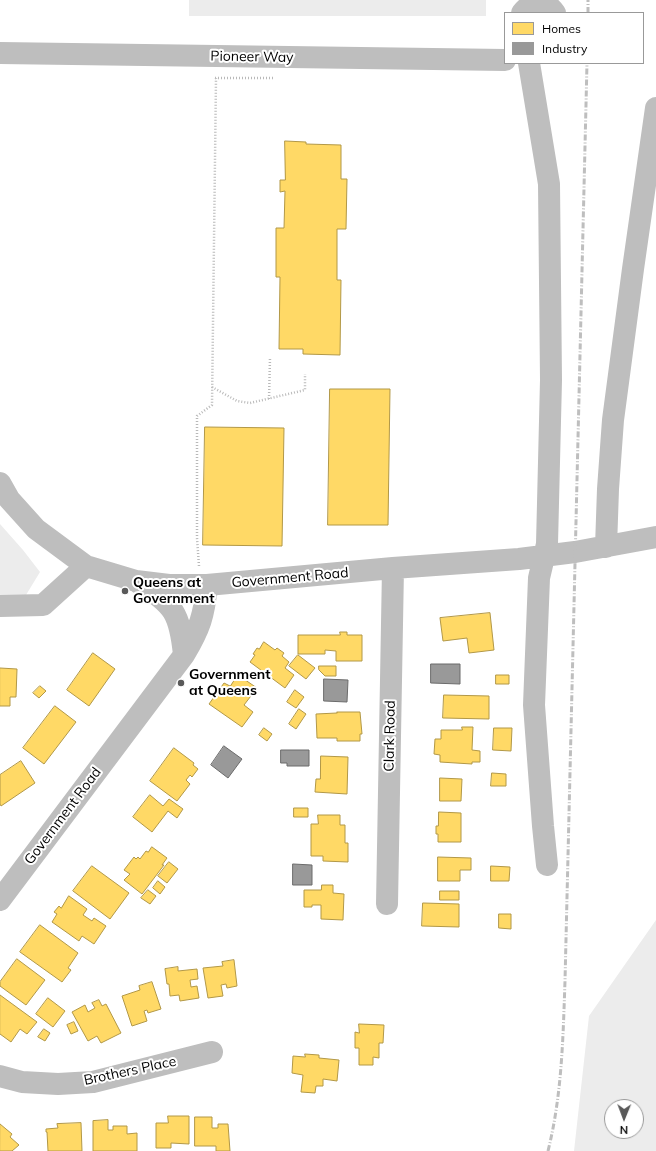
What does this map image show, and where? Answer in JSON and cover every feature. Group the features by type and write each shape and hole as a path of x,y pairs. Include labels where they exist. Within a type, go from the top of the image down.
{"street":[{"path":"522,7 540,3 548,6 554,12"},
{"name":"Pioneer Way","path":"0,53 504,60"},
{"path":"529,64 549,184 551,380 547,544 538,578 534,705 543,826 548,865"},
{"path":"606,547 613,420 656,108"},
{"path":"0,483 9,499 36,529 86,566 136,581 169,585 206,575"},
{"name":"Government Road","path":"0,900 184,655 197,634 203,617 205,608 206,575 393,568 544,556 606,547 656,537"},
{"path":"0,606 44,605 86,566"},
{"name":"Clark Road","path":"387,904 393,568"},
{"path":"136,581 159,595 175,613 182,632 184,655"},
{"name":"Brothers Place","path":"0,1076 22,1082 58,1084 93,1082 212,1052"}],"path":[{"path":"206,575 198,566 197,416 212,405 216,78"},
{"path":"270,358 270,398"},
{"path":"212,387 237,402 250,403 305,390 305,374"}],"shaded area":[{"path":"189,0 486,0 486,16 189,16"},
{"path":"0,524 40,572 26,595 0,596"},
{"path":"656,920 656,1151 574,1151 589,1016"}],"building: Homes":[{"path":"285,141 306,142 306,144 341,145 341,179 347,179 346,229 337,229 337,280 341,280 340,355 303,354 303,349 279,349 280,277 276,277 276,228 284,228 285,191 280,192 280,180 285,180"},
{"path":"330,389 390,389 388,525 328,525"},
{"path":"205,427 284,428 282,546 203,545"},
{"path":"490,613 494,650 469,653 467,638 443,641 440,618"},
{"path":"340,632 347,632 347,635 362,635 362,661 336,661 336,651 325,650 325,654 298,654 298,635 340,635"},
{"path":"264,642 275,650 277,648 284,653 282,656 289,662 285,668 294,675 285,688 250,662 255,655 253,654 257,648 259,649"},
{"path":"93,653 115,669 89,706 67,690"},
{"path":"298,655 315,668 306,679 289,666"},
{"path":"319,666 336,666 336,676 325,676 319,670"},
{"path":"0,668 17,669 16,697 10,697 10,706 0,706"},
{"path":"238,675 257,688 244,705 253,712 242,727 209,704 224,683 230,686"},
{"path":"496,675 509,675 509,684 496,684"},
{"path":"40,686 46,691 39,698 33,693"},
{"path":"295,690 304,697 296,708 287,702"},
{"path":"444,695 489,696 489,719 443,718"},
{"path":"55,706 76,722 44,764 23,748"},
{"path":"299,709 306,714 296,729 289,724"},
{"path":"360,712 362,734 360,734 360,741 337,741 337,738 317,738 316,714"},
{"path":"462,727 473,727 472,750 480,751 480,762 472,762 472,764 440,762 440,755 434,754 435,739 441,739 441,730 462,730"},
{"path":"264,728 272,734 267,741 259,735"},
{"path":"494,728 512,728 511,751 493,750"},
{"path":"174,748 194,763 193,765 198,769 192,777 190,775 186,780 190,784 177,801 150,781"},
{"path":"321,756 348,757 347,794 315,792 316,779 320,779"},
{"path":"21,761 35,783 1,806 0,775"},
{"path":"492,773 506,774 506,786 491,786"},
{"path":"440,778 462,779 461,801 440,801"},
{"path":"150,795 163,806 169,799 183,809 177,818 168,811 152,832 133,817"},
{"path":"294,808 308,808 308,817 294,817"},
{"path":"439,812 461,813 461,842 438,842 436,826 438,826"},
{"path":"318,815 340,815 340,825 345,825 345,843 348,843 348,862 323,861 323,856 311,856 311,824 318,824"},
{"path":"152,847 167,858 162,865 164,865 142,894 124,880 130,874 124,870 134,857 136,859 138,857 140,859 146,851 148,852"},
{"path":"438,857 471,858 471,870 460,870 460,881 438,881"},
{"path":"169,862 178,869 167,883 158,876"},
{"path":"92,866 129,893 110,919 73,891"},
{"path":"491,866 510,867 509,881 491,881"},
{"path":"158,881 165,887 160,894 153,888"},
{"path":"322,885 333,885 333,893 344,894 343,920 321,919 321,905 304,907 304,890 321,890"},
{"path":"148,890 156,896 150,904 141,898"},
{"path":"440,891 459,891 459,900 440,900"},
{"path":"69,896 87,909 83,915 92,921 94,918 106,926 94,944 82,936 79,941 52,922 57,914 54,912 59,906 61,908"},
{"path":"423,903 459,904 459,927 422,926"},
{"path":"499,914 511,914 511,929 499,928"},
{"path":"40,925 78,953 68,968 71,970 62,982 20,952"},
{"path":"17,959 45,980 26,1005 0,986 0,982"},
{"path":"234,960 237,986 227,988 226,984 221,985 223,996 208,998 203,968 223,966 222,962"},
{"path":"178,967 178,971 197,969 198,979 190,980 191,987 197,986 199,998 180,1001 179,995 170,996 169,984 167,984 165,969"},
{"path":"152,982 161,1009 148,1013 147,1010 144,1011 147,1021 132,1026 122,996 140,990 139,986"},
{"path":"0,995 37,1022 27,1034 20,1029 11,1042 0,1034"},
{"path":"48,998 65,1011 53,1027 36,1014"},
{"path":"99,1000 102,1006 106,1004 121,1033 101,1043 97,1036 88,1041 72,1012 85,1005 88,1012 95,1008 92,1003"},
{"path":"74,1022 78,1031 71,1034 67,1025"},
{"path":"359,1024 384,1025 383,1043 379,1043 379,1058 373,1057 373,1065 359,1065 359,1048 355,1048 355,1032 359,1033"},
{"path":"44,1029 50,1033 45,1041 38,1037"},
{"path":"305,1054 319,1055 319,1058 339,1060 337,1081 323,1079 323,1086 316,1086 315,1093 301,1092 303,1075 292,1073 293,1056 305,1057"},
{"path":"168,1116 189,1116 189,1144 171,1143 171,1148 156,1148 156,1123 168,1123"},
{"path":"195,1117 212,1117 212,1128 218,1128 218,1124 228,1124 230,1151 216,1151 216,1146 195,1146"},
{"path":"108,1120 108,1130 113,1130 113,1126 127,1126 127,1134 137,1133 137,1151 93,1151 93,1121"},
{"path":"81,1123 82,1151 48,1151 46,1129 58,1128 57,1124"},
{"path":"0,1124 12,1134 10,1137 19,1145 12,1151 0,1151"}],"building: Industry":[{"path":"431,664 460,664 460,684 431,683"},
{"path":"324,679 348,680 347,702 324,701"},
{"path":"224,746 242,759 228,778 211,765"},
{"path":"281,750 309,750 309,766 287,766 287,763 281,763"},
{"path":"293,864 312,865 312,885 293,885"}],"railway":[{"path":"588,0 588,12"},
{"path":"548,1151 553,1130 559,1088 564,1002 587,64"}],"place":[{"name":"Queens at Government","path":"125,591"},
{"name":"Government at Queens","path":"181,683"}]}
